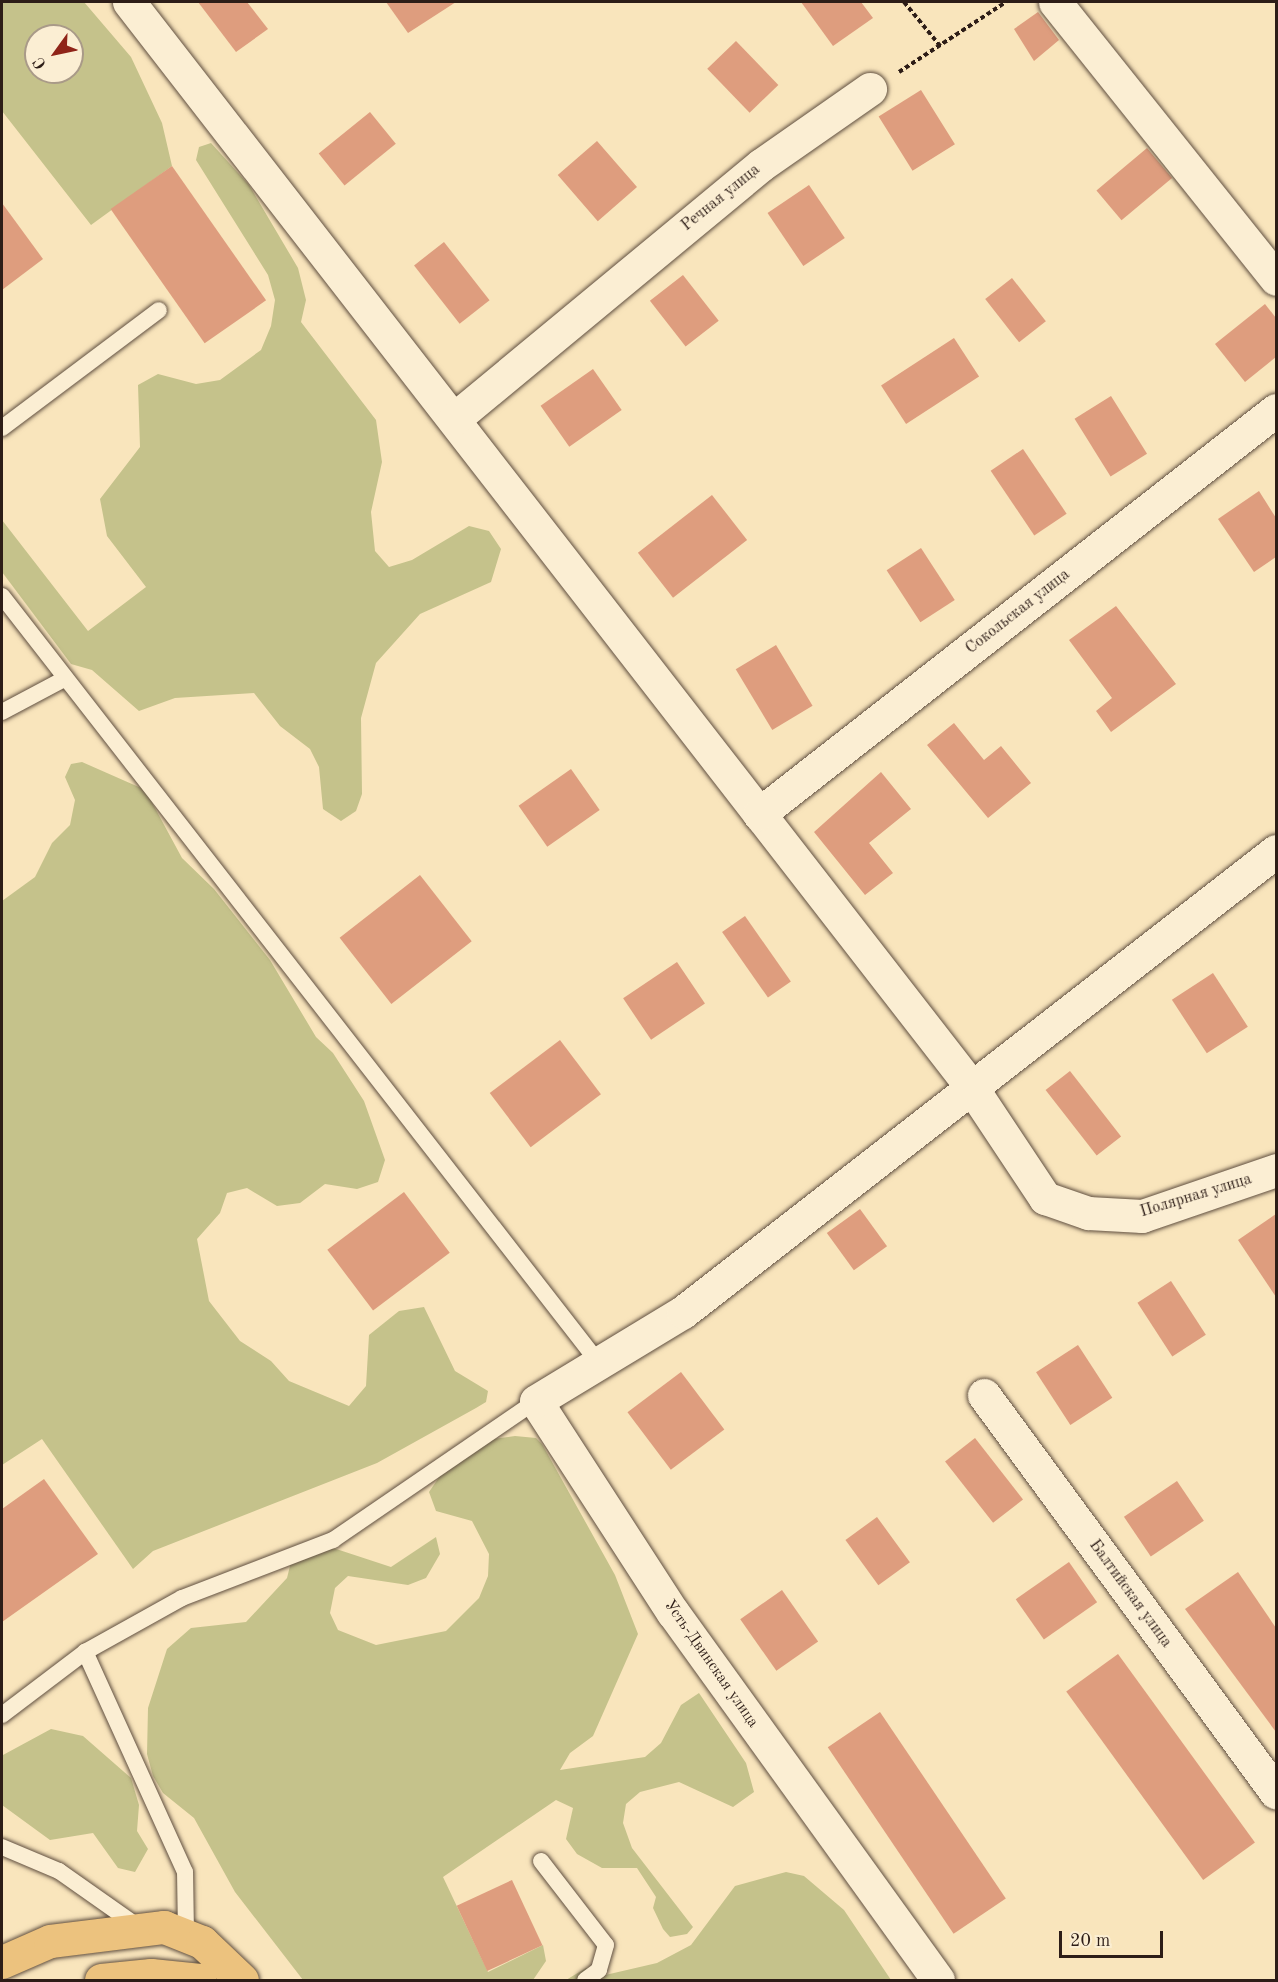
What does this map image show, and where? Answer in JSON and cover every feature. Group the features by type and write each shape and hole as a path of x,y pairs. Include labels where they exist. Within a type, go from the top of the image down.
{"main road":[{"path":"2,1962 51,1941 141,1928 186,1934 242,1980"},
{"path":"101,1980 151,1975 200,1980"}],"street":[{"path":"129,2 970,1084"},
{"path":"1055,2 1276,279"},
{"name":"Речная улица","path":"454,419 761,165 870,89"},
{"name":"Сокольская улица","path":"759,814 1276,410"},
{"path":"536,1401 683,1312 970,1084 1276,851"},
{"name":"Полярная улица","path":"970,1084 1045,1198 1088,1213 1142,1216 1276,1170"},
{"name":"Балтийская улица","path":"984,1395 1276,1792"},
{"name":"Усть-Двинская улица","path":"536,1401 673,1613 938,1980"}],"lane":[{"path":"2,428 159,310"},
{"path":"2,596 598,1362"},
{"path":"2,711 66,678"},
{"path":"2,1715 85,1652 182,1598 333,1540 536,1401"},
{"path":"85,1652 184,1872 186,1934"},
{"path":"2,1847 59,1871 141,1928"},
{"path":"542,1861 606,1945 599,1970 585,1980"}],"path":[{"path":"904,2 941,47"},
{"path":"870,89 941,47 1006,2"}],"shaded area":[{"path":"2,2 84,2 131,57 162,123 172,166 91,225 2,111"},
{"path":"211,143 249,185 298,268 306,300 301,322 376,420 382,462 371,512 375,551 389,567 412,560 469,526 489,531 501,549 491,582 420,614 376,663 361,718 362,794 356,811 341,821 323,809 319,767 310,749 280,726 254,693 175,698 139,711 92,670 71,664 2,572 2,520 88,631 146,587 107,536 100,499 140,447 138,385 158,374 196,384 220,380 261,350 271,326 275,300 268,275 196,160 199,147"},
{"path":"82,762 141,788 149,797 182,858 214,889 270,960 316,1037 333,1053 364,1101 385,1160 378,1182 357,1189 325,1184 300,1203 277,1206 247,1188 227,1193 220,1213 197,1239 209,1301 240,1341 271,1361 289,1381 349,1406 366,1386 369,1335 399,1311 424,1307 455,1371 488,1391 486,1402 377,1463 153,1551 133,1569 42,1439 2,1465 2,901 35,877 52,843 70,825 75,800 65,777 71,764"},
{"path":"515,1436 536,1438 542,1444 615,1575 638,1634 593,1736 570,1753 560,1770 645,1757 661,1743 681,1705 699,1693 746,1763 754,1792 733,1807 679,1782 640,1792 626,1804 623,1823 632,1848 693,1927 687,1934 670,1937 663,1929 653,1908 656,1897 637,1868 602,1868 577,1854 566,1839 573,1808 556,1800 443,1877 488,1972 543,1945 546,1961 533,1980 303,1980 235,1892 194,1818 163,1793 153,1776 147,1754 148,1708 167,1649 191,1628 246,1622 287,1578 292,1558 321,1544 391,1567 436,1537 440,1554 426,1578 408,1585 348,1576 335,1588 330,1613 338,1630 376,1645 446,1631 479,1598 488,1576 489,1554 472,1521 436,1511 429,1492 446,1467 493,1439"},
{"path":"51,1729 83,1736 131,1778 139,1805 137,1831 148,1849 135,1872 118,1868 93,1833 50,1840 2,1805 3,1755"},
{"path":"786,1872 804,1876 844,1910 891,1980 566,1980 586,1968 601,1976 657,1963 691,1945 735,1886"}],"building":[{"path":"198,2 247,2 268,29 236,52"},
{"path":"386,2 456,2 408,33"},
{"path":"801,2 861,2 873,18 833,46"},
{"path":"1038,12 1059,40 1034,61 1014,29"},
{"path":"736,41 778,85 750,113 707,69"},
{"path":"921,90 955,144 913,171 879,116"},
{"path":"370,112 396,144 345,185 319,154"},
{"path":"597,141 637,187 598,221 558,175"},
{"path":"1147,148 1172,178 1122,220 1096,190"},
{"path":"172,166 266,300 205,343 111,209"},
{"path":"809,185 845,238 803,266 768,213"},
{"path":"2,203 43,259 2,290"},
{"path":"444,242 490,300 460,324 414,265"},
{"path":"683,275 719,321 686,347 650,301"},
{"path":"1012,278 1046,321 1019,342 985,299"},
{"path":"1265,304 1276,318 1276,357 1245,382 1215,344"},
{"path":"954,338 979,377 906,424 881,385"},
{"path":"593,369 622,410 569,447 541,406"},
{"path":"1111,396 1147,454 1111,476 1075,419"},
{"path":"1023,449 1067,514 1034,535 991,471"},
{"path":"1259,491 1276,518 1276,557 1254,572 1218,519"},
{"path":"712,495 747,540 673,598 638,553"},
{"path":"921,548 955,600 920,622 887,570"},
{"path":"1116,606 1176,684 1111,732 1096,711 1112,698 1069,640"},
{"path":"776,645 813,706 772,730 736,669"},
{"path":"954,723 984,760 1001,746 1031,783 988,818 927,745"},
{"path":"571,769 600,810 547,847 519,806"},
{"path":"881,772 911,809 869,843 893,873 865,895 814,832"},
{"path":"420,875 472,941 391,1004 340,938"},
{"path":"745,916 791,982 768,998 722,932"},
{"path":"677,962 705,1003 651,1040 623,998"},
{"path":"1213,973 1248,1027 1207,1053 1172,1000"},
{"path":"560,1040 601,1094 531,1147 490,1093"},
{"path":"1070,1071 1121,1136 1097,1155 1046,1090"},
{"path":"404,1192 450,1253 373,1310 327,1250"},
{"path":"860,1209 887,1246 854,1270 827,1233"},
{"path":"1276,1214 1276,1297 1238,1240"},
{"path":"1171,1281 1206,1335 1172,1356 1137,1303"},
{"path":"1078,1345 1112,1398 1070,1425 1036,1372"},
{"path":"681,1372 724,1430 671,1470 627,1412"},
{"path":"975,1438 1023,1499 993,1523 945,1461"},
{"path":"44,1479 98,1554 2,1622 2,1509"},
{"path":"1177,1481 1204,1521 1151,1557 1124,1517"},
{"path":"877,1517 910,1562 878,1585 845,1540"},
{"path":"1069,1562 1097,1602 1044,1639 1016,1599"},
{"path":"1238,1572 1276,1628 1276,1732 1185,1609"},
{"path":"782,1590 818,1642 776,1671 740,1619"},
{"path":"1118,1654 1255,1843 1203,1880 1066,1692"},
{"path":"880,1712 1006,1899 954,1934 828,1747"},
{"path":"512,1880 542,1945 487,1971 457,1906"}]}
